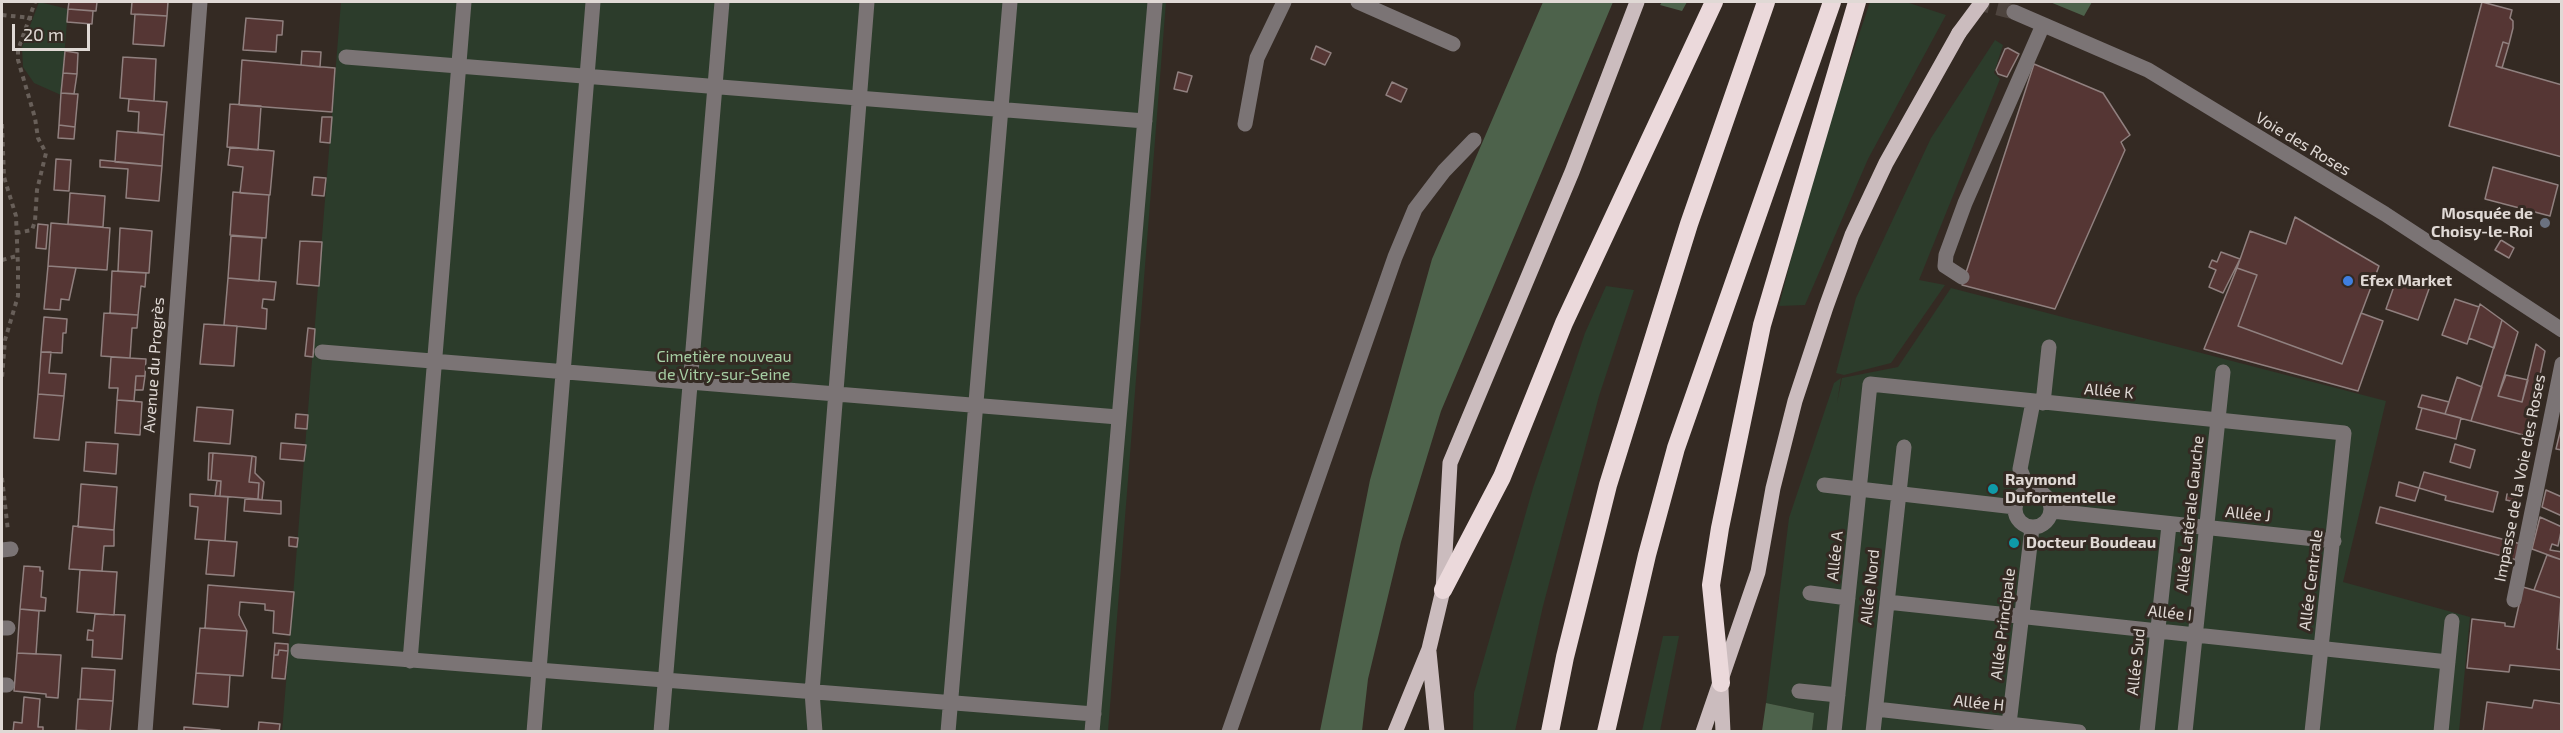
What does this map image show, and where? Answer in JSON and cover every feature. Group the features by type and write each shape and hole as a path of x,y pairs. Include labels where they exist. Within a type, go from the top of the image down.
{"highway":[{"path":"1443,590 1502,477 1564,323 1714,2"},
{"path":"1550,732 1565,657 1608,484 1689,224 1766,2"},
{"path":"1606,732 1647,555 1676,448 1832,2"},
{"path":"1721,683 1711,585 1720,528 1762,326 1857,4"}],"main road":[{"path":"1395,732 1429,648 1443,590 1450,463 1572,172 1636,2"},
{"path":"1703,732 1758,572 1781,455 1795,400 1852,235 1886,163 1959,33 1982,2"},
{"path":"1429,648 1437,732"},
{"path":"1721,683 1723,732"}],"street":[{"name":"Avenue du Progrès","path":"145,732 200,2"},
{"path":"410,661 465,2"},
{"path":"534,732 593,2"},
{"path":"661,732 723,2"},
{"path":"815,732 812,692 867,2"},
{"path":"948,732 1010,2"},
{"path":"1092,732 1155,2"},
{"path":"1245,124 1257,58 1284,2"},
{"path":"1358,2 1453,45"},
{"name":"Voie des Roses","path":"2014,12 2148,70 2385,214 2562,330"},
{"path":"1962,276 1945,266 1946,255 1965,203 2043,25"},
{"path":"346,57 1145,121"},
{"path":"1229,732 1395,257 1415,208 1444,171 1474,140"},
{"path":"2029,491 2020,469 2038,402 2049,347"},
{"path":"322,352 1118,417"},
{"name":"Impasse de la Voie des Roses","path":"2514,600 2562,364"},
{"name":"Allée Latérale Gauche","path":"2185,732 2223,372"},
{"name":"Allée K","path":"1870,384 2343,433"},
{"name":"Allée A","path":"1834,732 1870,384"},
{"name":"Allée Centrale","path":"2312,732 2334,541 2343,433"},
{"name":"Allée Nord","path":"1873,732 1904,447"},
{"path":"1824,485 2015,507"},
{"path":"2029,491 2045,496 2052,511 2043,525 2032,528 2021,523 2015,507 2019,497 2029,491"},
{"name":"Allée J","path":"2052,511 2334,541"},
{"name":"Allée Sud","path":"2147,732 2169,525"},
{"name":"Allée Principale","path":"2009,729 2032,528"},
{"path":"1810,593 1848,598"},
{"name":"Allée I","path":"1887,602 2448,662"},
{"path":"2441,732 2452,621"},
{"path":"298,651 666,678 1094,714"},
{"path":"1799,691 1838,695"},
{"name":"Allée H","path":"1876,710 2009,729 2079,732"}],"path":[{"path":"16,233 32,230 35,221 37,189 46,153 38,138 35,117 18,60 18,50 35,2"},
{"path":"2,15 30,17"},
{"path":"2,124 4,177 16,216 18,296 5,340 2,378"},
{"path":"2,259 17,256"},
{"path":"2,478 7,550"}],"green space":[{"path":"39,2 68,9 61,95 34,83 23,67 22,47"},
{"name":"Cimetière nouveau de Vitry-sur-Seine","path":"341,2 1166,2 1108,731 282,732"},
{"path":"1543,2 1613,2 1441,411 1401,542 1368,679 1362,731 1320,731 1370,480 1432,259"},
{"path":"1662,2 1687,2 1682,11 1660,5"},
{"path":"1870,2 1906,2 1946,15 1868,159 1805,305 1779,306 1815,165"},
{"path":"2050,2 2092,2 2084,16"},
{"path":"1995,40 2003,45 1994,73 2000,79 1919,280 1945,285 1891,363 1844,375 1836,373 1856,298 1931,138"},
{"path":"1606,286 1634,290 1599,396 1543,606 1515,731 1473,731 1474,693 1533,488 1585,333"},
{"path":"1951,288 2386,401 2343,582 2470,617 2459,731 1812,732 1813,713 1766,703 1789,518 1834,383 1841,378 1837,403 1842,378 1898,367"},
{"path":"1663,636 1679,636 1660,731 1642,731"},
{"path":"1766,703 1814,713 1812,731 1762,731"}],"building":[{"path":"69,2 97,2 96,11 68,9"},
{"path":"132,2 168,2 167,16 131,14"},
{"path":"2482,2 2512,10 2510,18 2513,21 2513,28 2509,44 2503,42 2496,66 2562,85 2562,157 2449,126"},
{"path":"68,9 93,11 92,24 67,22"},
{"path":"135,14 167,16 164,46 133,44"},
{"path":"246,18 283,21 282,35 277,35 276,52 243,50"},
{"path":"2503,42 2509,44 2502,68 2496,66"},
{"path":"1316,46 1331,53 1325,65 1311,59"},
{"path":"2008,48 2019,54 2007,77 1998,74 1996,70 2005,49"},
{"path":"65,51 78,53 77,74 63,73"},
{"path":"302,51 321,52 320,67 301,65"},
{"path":"123,57 156,59 154,101 120,98"},
{"path":"242,60 335,68 332,112 239,105"},
{"path":"2034,64 2103,93 2130,135 2121,142 2125,150 2055,309 1962,285"},
{"path":"1178,72 1192,76 1187,92 1174,89"},
{"path":"63,73 77,74 74,94 61,93"},
{"path":"1392,82 1407,89 1401,102 1386,95"},
{"path":"61,93 78,94 75,127 59,125"},
{"path":"129,99 167,102 164,135 138,132 139,112 128,111"},
{"path":"230,104 261,106 258,150 227,147"},
{"path":"322,117 332,117 330,143 320,142"},
{"path":"59,125 75,127 74,139 58,138"},
{"path":"117,131 164,135 162,166 115,162"},
{"path":"230,147 274,151 270,195 240,193 243,167 228,165"},
{"path":"56,159 71,160 69,191 54,190"},
{"path":"100,160 162,166 159,201 126,198 128,169 100,167"},
{"path":"2493,167 2558,185 2550,216 2485,199"},
{"path":"314,177 326,178 324,196 312,195"},
{"path":"233,192 269,195 266,238 230,235"},
{"path":"70,193 105,196 103,227 68,224"},
{"path":"2295,217 2379,266 2342,364 2238,326 2257,275 2237,268 2250,231 2286,244"},
{"path":"51,223 110,228 107,270 48,266"},
{"path":"38,224 48,225 46,249 36,248"},
{"path":"120,228 152,231 149,273 118,271"},
{"path":"231,236 262,238 259,281 228,278"},
{"path":"2501,240 2514,248 2509,258 2495,250"},
{"path":"300,241 322,242 319,286 297,284"},
{"path":"2221,252 2240,259 2223,293 2209,287 2216,270 2209,267 2212,260 2217,262"},
{"path":"48,266 76,268 69,300 61,299 60,310 44,309"},
{"path":"2237,268 2257,275 2238,326 2342,364 2361,313 2383,321 2358,391 2204,349"},
{"path":"112,271 146,273 145,287 141,286 138,315 110,313"},
{"path":"2398,275 2430,286 2418,320 2386,309"},
{"path":"228,278 276,282 274,300 263,299 262,308 267,309 266,329 224,325"},
{"path":"2455,299 2479,307 2467,344 2442,335"},
{"path":"2480,304 2502,320 2494,348 2469,338"},
{"path":"104,313 138,315 137,328 132,328 130,358 101,356"},
{"path":"44,317 67,319 66,333 63,333 62,353 41,352"},
{"path":"2502,320 2518,332 2498,396 2522,402 2536,344 2545,351 2527,436 2471,421"},
{"path":"204,324 237,326 234,366 200,364"},
{"path":"308,328 315,329 313,357 305,356"},
{"path":"41,352 51,352 49,373 66,374 64,396 38,394"},
{"path":"111,357 146,359 145,376 136,376 134,401 117,400 118,388 109,388"},
{"path":"2506,375 2528,380 2522,402 2498,396"},
{"path":"136,376 145,376 143,390 135,390"},
{"path":"2457,377 2482,387 2471,421 2445,414"},
{"path":"38,394 64,396 59,440 34,438"},
{"path":"2422,395 2449,402 2445,414 2418,407"},
{"path":"117,400 142,402 140,435 115,433"},
{"path":"197,407 233,410 230,444 194,441"},
{"path":"2422,408 2461,418 2456,439 2416,429"},
{"path":"296,414 308,415 307,429 295,428"},
{"path":"2562,424 2562,450 2556,449"},
{"path":"86,442 118,444 116,474 84,471"},
{"path":"281,443 306,445 304,461 280,459"},
{"path":"2455,444 2475,450 2470,468 2450,462"},
{"path":"209,453 213,453 211,480 208,480"},
{"path":"213,453 252,456 249,482 259,483 258,499 220,496 221,481 211,480"},
{"path":"252,456 256,457 255,473 264,482 262,500 258,499 259,483 249,482"},
{"path":"2424,472 2498,492 2493,512 2445,500 2446,496 2419,488"},
{"path":"217,481 221,481 220,496 215,496"},
{"path":"2399,482 2419,488 2415,501 2396,496"},
{"path":"81,484 117,487 114,530 78,527"},
{"path":"2546,490 2562,497 2562,516 2542,507"},
{"path":"190,494 228,497 225,541 195,539 198,507 190,506"},
{"path":"2507,494 2516,497 2515,502 2506,500"},
{"path":"245,499 281,501 281,514 244,511"},
{"path":"2380,507 2521,544 2517,560 2376,523"},
{"path":"2540,517 2562,527 2558,546 2552,544 2550,550 2562,552 2562,560 2532,549"},
{"path":"73,526 114,530 114,546 104,546 102,571 69,569"},
{"path":"289,537 298,538 297,547 289,546"},
{"path":"209,540 237,542 234,576 206,574"},
{"path":"2547,555 2562,560 2561,598 2534,590"},
{"path":"24,566 40,567 40,571 43,571 41,597 46,598 45,611 20,609"},
{"path":"80,570 117,572 114,615 77,612"},
{"path":"208,585 294,592 290,635 273,633 274,611 265,610 265,604 240,602 239,615 247,631 205,628"},
{"path":"2523,587 2561,598 2557,649 2562,650 2562,670 2510,665 2509,672 2467,668 2472,619 2505,623 2505,626 2514,627"},
{"path":"20,609 39,611 36,654 17,653"},
{"path":"95,614 125,615 122,659 92,657 93,640 87,640 88,630 93,631"},
{"path":"200,628 247,631 243,676 196,673"},
{"path":"275,643 288,644 288,651 279,650 278,655 274,655"},
{"path":"279,650 288,651 285,679 272,678 274,655 278,655"},
{"path":"17,653 61,655 58,698 46,697 46,694 14,691"},
{"path":"82,668 115,670 113,701 80,699"},
{"path":"196,673 230,675 228,707 193,704"},
{"path":"24,697 40,699 38,727 43,727 43,732 13,732 14,722 22,723"},
{"path":"78,699 113,701 110,732 76,730"},
{"path":"2534,700 2562,704 2562,732 2483,732 2487,702 2532,708"},
{"path":"259,722 280,724 279,732 258,732"},
{"path":"184,727 220,730 220,732 184,732"}],"tunnel":[{"path":"1975,2 2014,12"}],"place":[{"name":"Mosquée de Choisy-le-Roi","path":"2545,223"},
{"name":"Efex Market","path":"2348,281"},
{"name":"Raymond Duformentelle","path":"1993,489"},
{"name":"Docteur Boudeau","path":"2014,543"}]}
